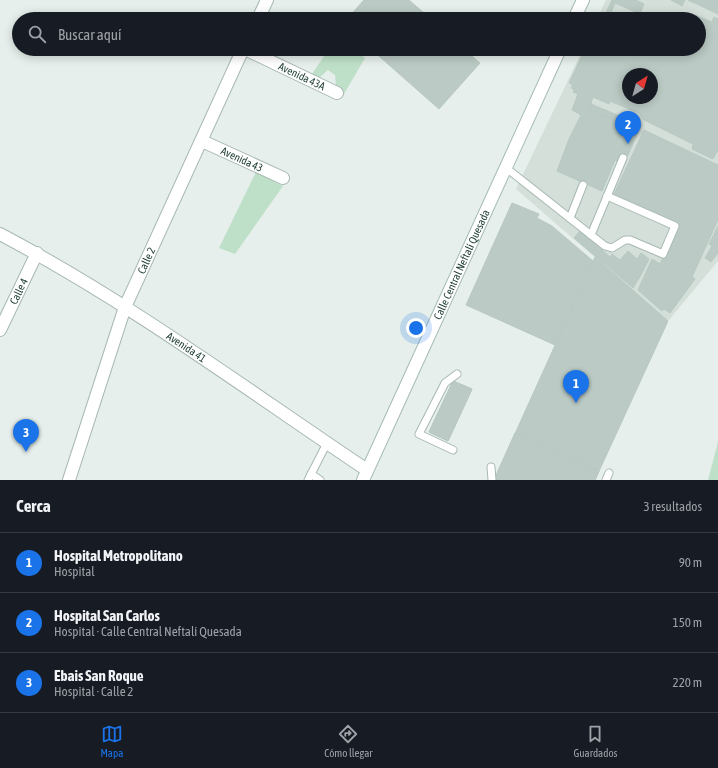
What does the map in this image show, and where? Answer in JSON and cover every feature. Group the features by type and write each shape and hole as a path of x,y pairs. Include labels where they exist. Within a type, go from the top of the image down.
{"street":[{"path":"261,12 267,0"},
{"path":"577,12 583,0"},
{"name":"Calle 2","path":"69,480 125,306 241,56"},
{"name":"Avenida 43A","path":"259,56 337,93"},
{"name":"Calle Central Neftalí Quesada","path":"365,475 557,56"},
{"name":"Avenida 43","path":"202,140 284,178"},
{"name":"Avenida 41","path":"0,234 125,306 327,443 365,475"},
{"name":"Calle 4","path":"0,330 37,254"}],"lane":[{"path":"591,235 623,158"},
{"path":"505,167 605,246 612,248 625,240 630,240 662,254 675,226 607,196"},
{"path":"570,218 583,185"},
{"path":"453,450 419,434 445,383 457,374"},
{"path":"320,480 310,477 327,443"},
{"path":"491,467 492,480"}],"shaded area":[{"path":"606,0 718,0 718,261 668,321 516,189 580,56 706,56 706,12 600,12"}],"green space":[{"path":"324,56 362,56 365,58 344,94 336,87 335,75 328,70 320,77 316,77 312,74"},
{"path":"256,172 283,186 235,254 219,248"},
{"path":"718,442 718,480 708,480"}],"building":[{"path":"364,0 409,0 423,12 353,12"},
{"path":"612,0 636,0 644,4 641,12 635,12 615,3 611,12 606,12"},
{"path":"671,0 685,0 682,6"},
{"path":"688,0 718,0 718,14 699,5"},
{"path":"714,17 718,19 718,150 713,159 692,149 693,144 644,120 639,113 610,101 609,104 593,97 589,109 639,130 627,157 620,154 617,161 615,160 602,191 557,171 569,139 581,115 572,110 578,94 573,92 574,89 571,88 573,85 569,83 582,56 706,56 706,20 712,22"},
{"path":"379,56 472,56 480,63 439,109"},
{"path":"591,104 641,125 639,130 589,109"},
{"path":"644,130 718,165 718,220 692,277 695,279 670,313 664,309 662,311 638,290 652,259 660,264 680,223 614,194"},
{"path":"512,203 539,214 537,218 552,226 593,261 555,345 466,305"},
{"path":"718,226 718,253 711,262 705,258 712,246 709,244"},
{"path":"580,231 610,257 612,254 620,260 628,251 637,259 641,253 649,259 633,288 574,238"},
{"path":"595,257 668,321 595,480 494,480"},
{"path":"453,381 472,389 448,441 429,432"},
{"path":"453,381 472,389 448,441 429,432"},
{"path":"515,433 599,471 595,480 494,480"}],"place":[{"name":"Hospital San Carlos","path":"628,144"},
{"name":"Hospital Metropolitano","path":"576,403"},
{"name":"Ebais San Roque","path":"26,452"}]}
